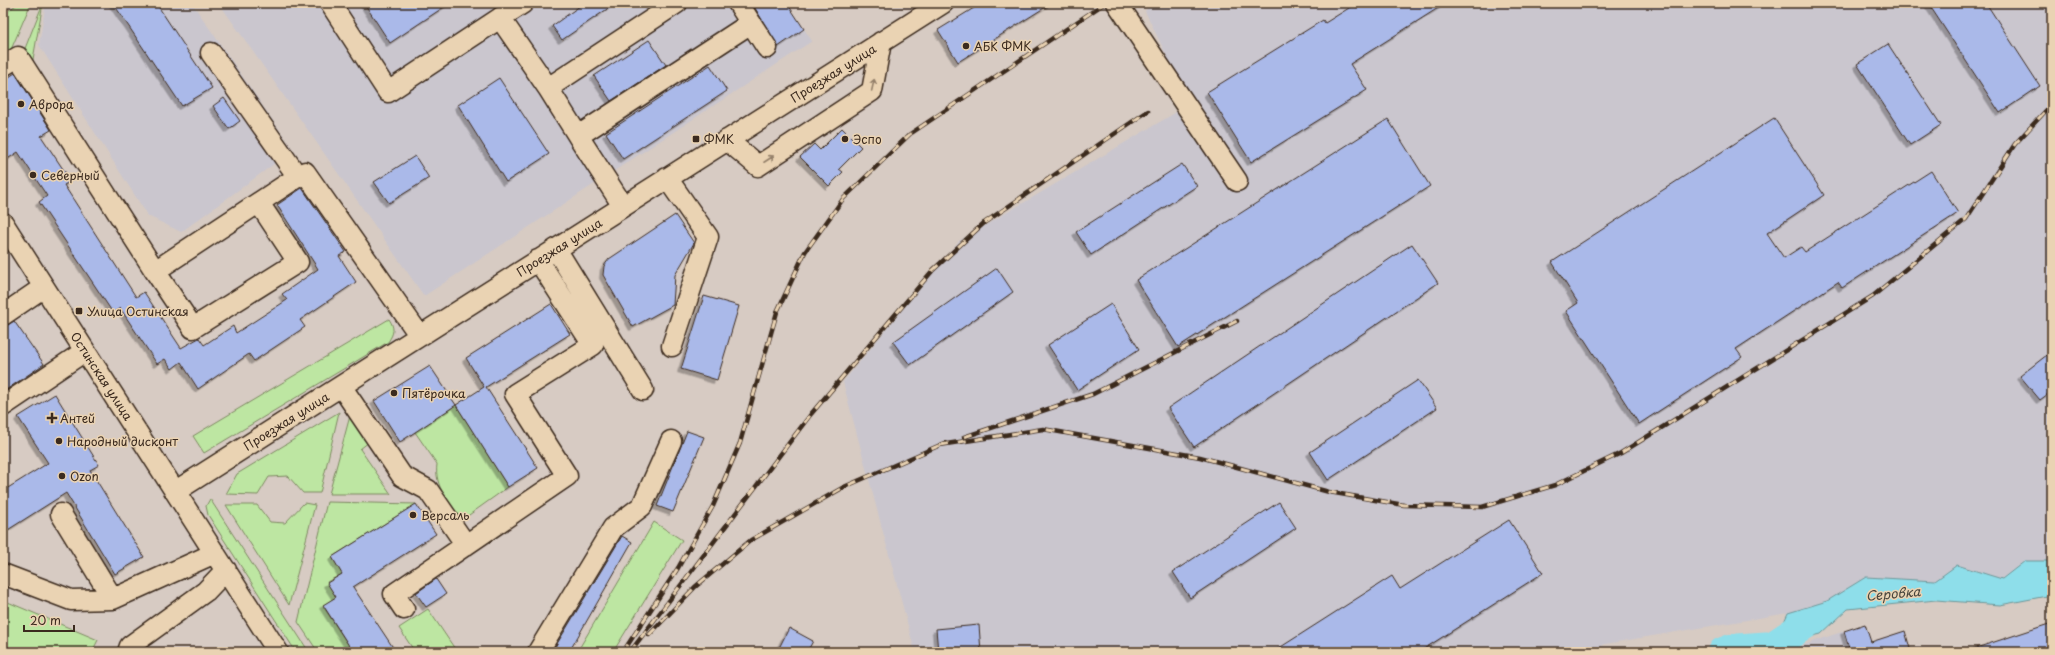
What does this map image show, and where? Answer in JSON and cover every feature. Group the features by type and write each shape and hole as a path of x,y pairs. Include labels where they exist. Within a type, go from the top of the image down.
{"street":[{"path":"330,3 388,92 523,3"},
{"path":"548,88 677,3"},
{"path":"738,3 767,48"},
{"name":"Проезжая улица","path":"176,491 943,3"},
{"path":"1117,3 1237,181"},
{"path":"500,18 548,88 623,206"},
{"path":"578,136 751,23"},
{"path":"727,140 758,166 872,91 881,42"},
{"path":"211,53 298,177"},
{"path":"3,66 18,57 193,328 298,262 259,203"},
{"path":"155,271 306,172 420,336"},
{"path":"667,178 708,237 672,346"},
{"name":"Остинская улица","path":"3,223 278,652"},
{"path":"556,249 643,390"},
{"path":"404,609 394,594 567,476 515,394 593,344 538,260"},
{"path":"3,315 44,286"},
{"path":"3,406 86,351"},
{"path":"341,386 402,476 428,490 466,545"},
{"path":"538,652 613,528 642,506 671,441"},
{"path":"61,514 113,599"},
{"path":"3,574 71,600 113,599 215,553"},
{"path":"128,652 130,646 206,590 226,570"}],"shaded area":[{"path":"53,3 192,3 293,150 181,232 148,216 39,45 45,8"},
{"path":"219,3 787,3 812,41 424,296"},
{"path":"1153,3 2052,3 2052,561 2025,561 2002,579 1957,565 1935,581 1866,577 1827,601 1788,613 1605,644 1593,652 915,652 843,382 959,241 1190,104 1145,11"},
{"path":"1865,624 1874,652 1783,652"}],"green space":[{"path":"19,3 31,3 10,52 3,57 3,14"},
{"path":"43,3 32,65 24,51"},
{"path":"389,319 393,330 392,336 388,342 204,453 193,436"},
{"path":"456,405 508,487 462,520 440,487 437,464 415,432"},
{"path":"339,412 320,493 303,493 288,476 269,477 258,495 226,494 237,474"},
{"path":"351,412 369,442 360,449 391,494 329,494"},
{"path":"210,499 309,652 296,652 208,515 206,506"},
{"path":"327,502 416,504 332,557 342,574 327,582 336,597 323,606 353,652 318,652 298,622"},
{"path":"304,503 315,505 289,605 226,505 257,505 270,522 285,523"},
{"path":"654,522 682,540 613,652 577,652"},
{"path":"3,600 98,640 92,652 3,652"},
{"path":"428,609 457,652 415,652 399,628"}],"water":[{"path":"2025,561 2052,561 2052,595 2000,605 1936,600 1848,609 1821,634 1773,646 1788,613 1827,601 1866,577 1935,581 1957,565 2002,579"}],"building":[{"path":"113,3 156,3 212,88 182,106"},
{"path":"364,3 450,3 390,43"},
{"path":"584,3 616,3 562,40 552,26"},
{"path":"752,3 787,3 804,29 778,47"},
{"name":"АБК ФМК","path":"982,3 1052,3 958,62 938,30"},
{"path":"1357,3 1446,3 1350,64 1367,90 1251,162 1207,92 1323,20 1325,23"},
{"path":"1928,3 1986,3 2040,86 2000,113"},
{"path":"649,40 666,65 611,101 594,76"},
{"path":"1888,44 1941,125 1910,145 1857,64"},
{"path":"710,65 727,91 623,159 606,133"},
{"path":"15,73 51,130 41,136 71,181 64,185 136,297 144,292 181,348 199,338 204,345 233,326 236,333 287,300 282,294 318,269 277,205 302,188 346,252 339,256 356,282 300,320 305,327 254,361 249,354 198,389 181,362 172,369 165,359 157,364 120,308 113,313 39,202 47,196 18,152 3,162 3,81"},
{"path":"499,78 549,154 506,182 458,105"},
{"path":"224,98 240,121 229,129 213,106"},
{"path":"1774,118 1824,195 1767,233 1784,258 1801,247 1805,252 1931,171 1958,213 1842,288 1838,282 1736,349 1742,357 1639,424 1566,311 1578,303 1552,262"},
{"path":"1388,119 1430,186 1178,347 1136,280"},
{"path":"842,128 861,147 839,169 843,172 829,186 800,157 814,144 820,150"},
{"path":"415,156 429,178 389,203 374,182"},
{"path":"1182,164 1197,186 1091,255 1076,232"},
{"path":"675,215 694,243 675,275 673,305 633,327 603,275 604,266 609,259"},
{"path":"1412,244 1438,283 1194,447 1168,408"},
{"path":"997,268 1013,292 910,365 893,342"},
{"path":"704,296 739,306 717,380 681,369"},
{"path":"551,304 570,334 486,387 538,468 508,487 456,405 484,387 466,358"},
{"path":"1111,304 1139,349 1077,390 1048,345"},
{"path":"14,321 44,364 3,392 3,328"},
{"path":"2052,351 2052,391 2040,400 2020,376"},
{"path":"430,366 456,405 400,442 374,401"},
{"path":"1418,380 1437,408 1328,480 1310,452"},
{"path":"55,394 99,465 90,470 144,557 115,574 66,493 3,533 3,491 48,463 18,417"},
{"path":"687,431 704,437 673,512 657,506"},
{"path":"1279,502 1296,528 1190,598 1173,572"},
{"path":"416,504 436,534 353,587 396,652 353,652 323,605 336,597 327,583 342,574 332,557"},
{"path":"1509,520 1543,573 1419,652 1273,652 1392,576 1400,589"},
{"path":"622,536 632,542 569,652 552,652"},
{"path":"436,579 446,594 426,607 416,593"},
{"path":"2052,623 2052,652 1974,652 1973,649"},
{"path":"1865,624 1871,642 1905,631 1911,652 1848,652 1849,648 1844,631"},
{"path":"979,625 981,652 938,652 936,629"},
{"path":"789,628 813,641 807,652 777,652"}],"waterway":[{"name":"Серовка","path":"1723,652 1731,649 1773,646 1807,623"}],"railway":[{"path":"623,652 678,568 713,506 740,443 777,312 805,252 843,199 910,134 1105,3"},
{"path":"940,445 1043,429 1200,457 1329,492 1404,505 1482,507 1555,485 1621,453 1873,296 1966,219 2015,144 2052,104"},
{"path":"630,652 811,414 933,270 984,223 1148,111"},
{"path":"964,437 1093,394 1237,321"},
{"path":"649,635 695,587 751,540 844,487 945,443"}],"place":[{"name":"АБК ФМК","path":"966,46"},
{"name":"Аврора","path":"21,104"},
{"name":"ФМК","path":"696,139"},
{"name":"Эспо","path":"845,139"},
{"name":"Северный","path":"33,175"},
{"name":"Улица Остинская","path":"79,311"},
{"name":"Пятёрочка","path":"394,393"},
{"name":"Антей","path":"52,418"},
{"name":"Народный дисконт","path":"59,441"},
{"name":"Ozon","path":"62,476"},
{"name":"Версаль","path":"413,515"}]}
